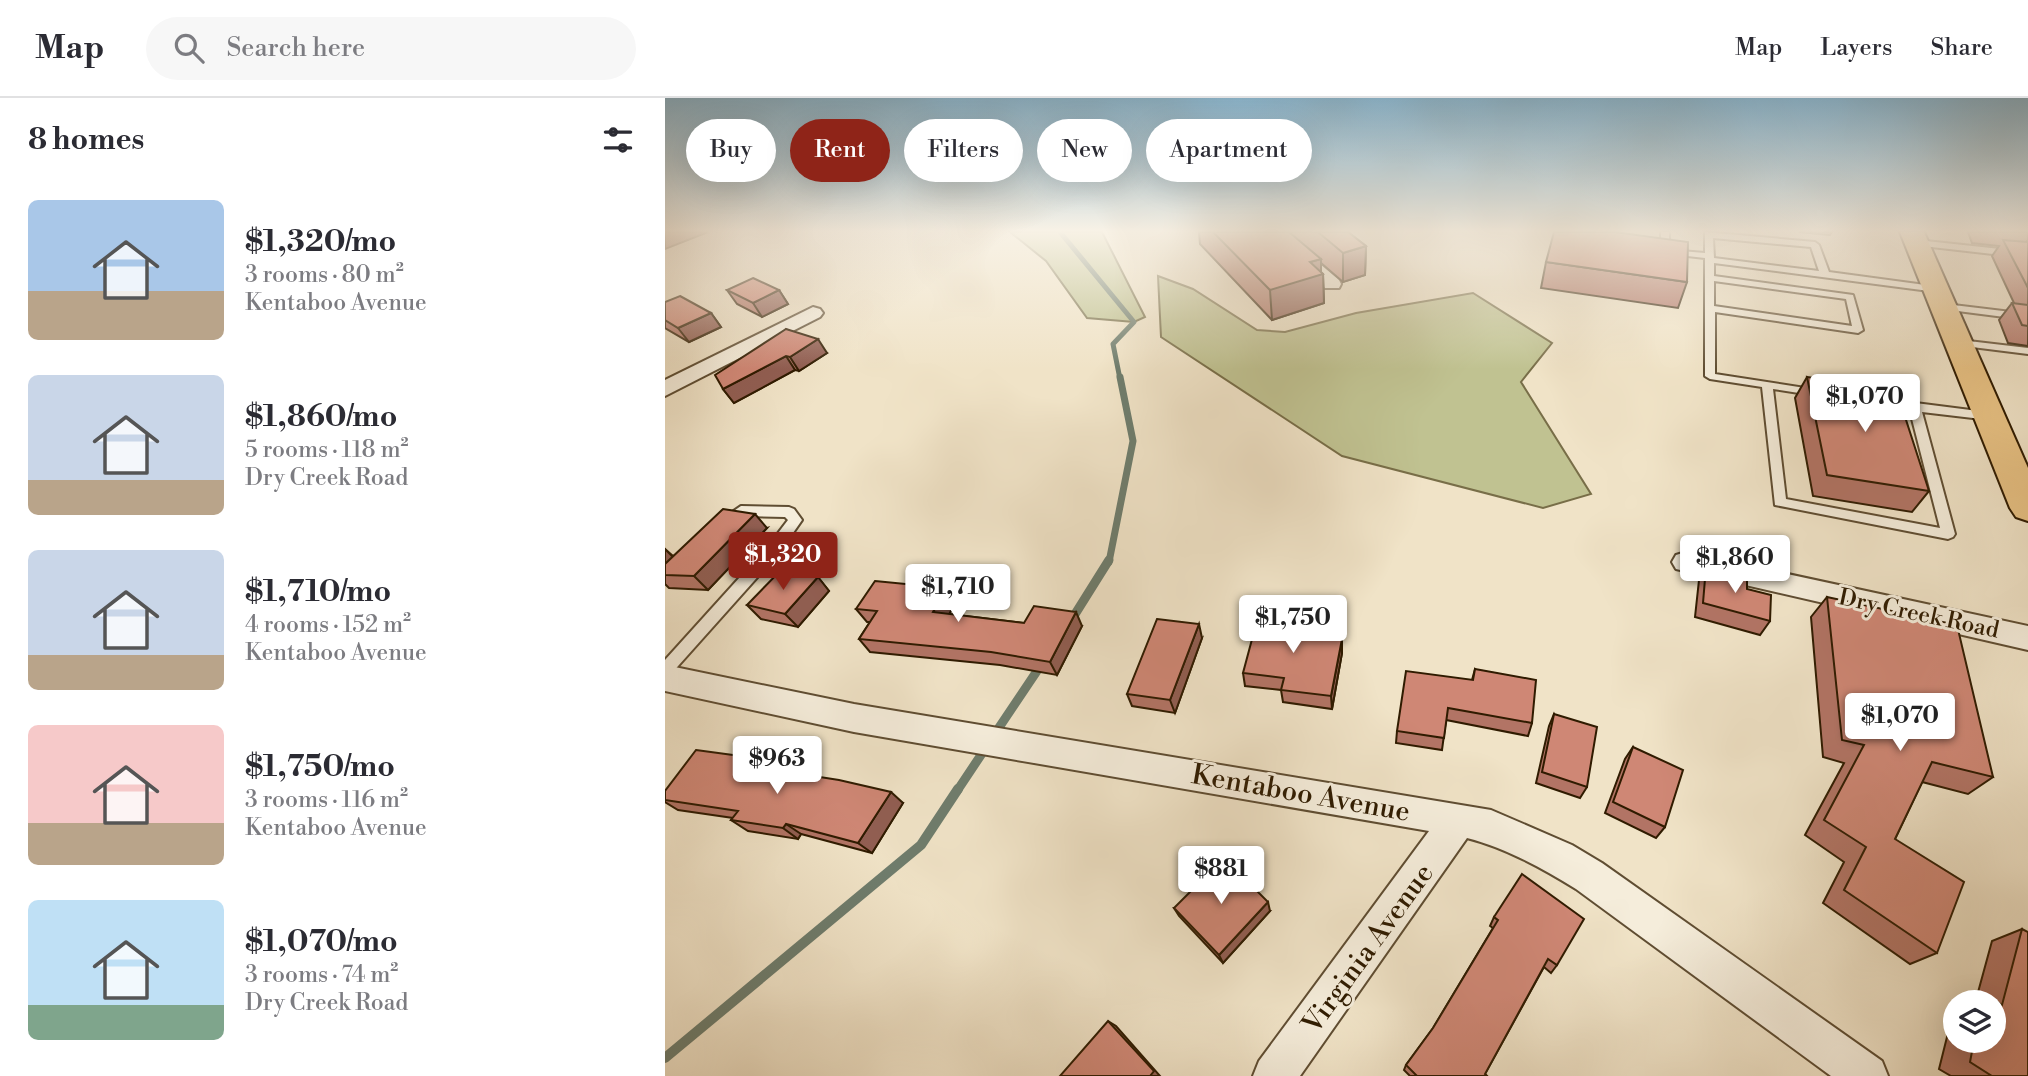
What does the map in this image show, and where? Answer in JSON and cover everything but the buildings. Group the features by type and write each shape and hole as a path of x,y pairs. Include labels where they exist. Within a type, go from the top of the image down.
{"main road":[{"path":"1932,278 2026,500"}],"street":[{"path":"1325,278 1332,284"},
{"path":"665,389 813,313"},
{"name":"Dry Creek Road","path":"1686,562 2028,638"},
{"name":"Kentaboo Avenue","path":"665,678 854,718 1459,819 1491,827 1559,858 1589,876 1867,1076"},
{"name":"Virginia Avenue","path":"1274,1076 1459,819"}],"lane":[{"path":"1709,308 1858,330 1850,297 1710,278 1709,308 1710,376 1834,395"},
{"path":"1838,278 2028,317"},
{"path":"1960,343 2028,351"},
{"path":"1767,385 1780,502 1948,534 1915,408"},
{"path":"1875,401 1990,416"},
{"path":"665,670 774,549 795,520 789,512 741,511 711,536"}],"green space":[{"path":"1058,278 1125,278 1145,317 1134,322 1087,318"},
{"path":"1158,278 1193,289 1257,330 1285,332 1356,313 1473,293 1552,343 1521,382 1591,494 1543,508 1342,456 1161,337"}],"waterway":[{"path":"1098,278 1134,322 1113,344 1120,379"},
{"path":"1109,562 1133,441 1120,377"},
{"path":"1072,619 1109,560"},
{"path":"994,735 1041,665"},
{"path":"957,791 987,746"},
{"path":"665,1058 921,845 958,789"}]}
